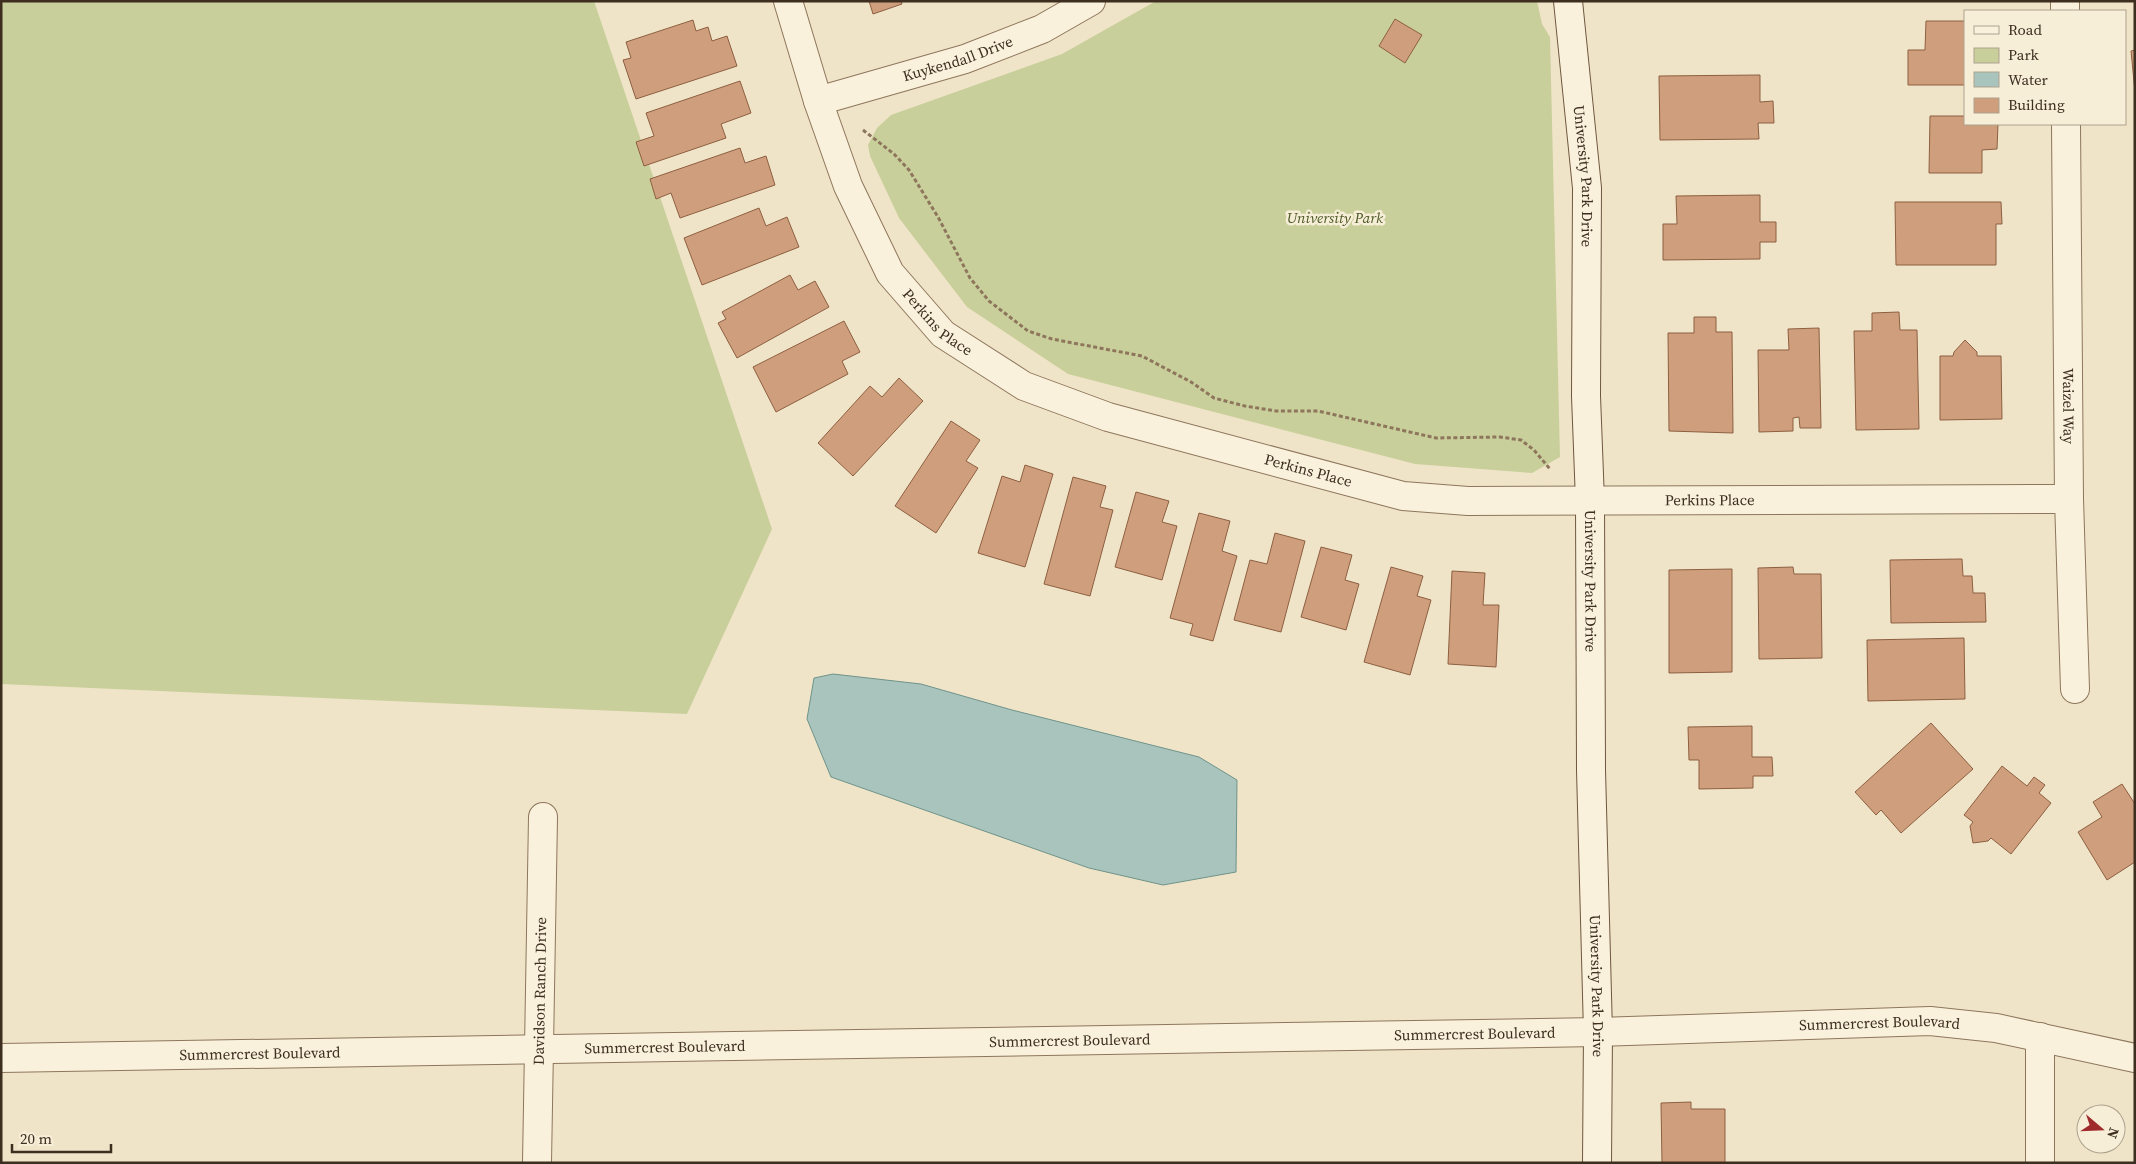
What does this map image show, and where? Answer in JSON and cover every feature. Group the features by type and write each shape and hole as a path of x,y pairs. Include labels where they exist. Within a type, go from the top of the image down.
{"street":[{"name":"Perkins Place","path":"788,1 818,101 848,186 890,273 943,334 1024,386 1108,417 1403,496 1468,501 2069,499"},
{"name":"Kuykendall Drive","path":"818,101 965,59 1042,29 1091,1"},
{"name":"University Park Drive","path":"1568,1 1587,188 1586,396 1590,501 1591,770 1598,1032 1597,1163"},
{"name":"Waizel Way","path":"2066,125 2069,499 2074,689"},
{"name":"Davidson Ranch Drive","path":"536,1163 543,817"},
{"name":"Summercrest Boulevard","path":"1,1058 1598,1032 1930,1021 1996,1028 2135,1058"},
{"path":"2040,1037 2040,1163"}],"path":[{"path":"863,130 894,154 909,170 938,216 970,278 989,301 1028,331 1052,339 1142,356 1191,382 1214,398 1245,406 1276,412 1318,411 1436,438 1500,437 1521,440 1534,450 1551,470"}],"green space":[{"path":"1,1 594,1 772,529 687,714 1,684"},
{"name":"University Park","path":"1156,1 1537,1 1542,24 1550,37 1560,457 1532,473 1415,464 1068,374 967,307 899,218 870,156 868,145 877,128 891,115 1062,54"}],"water":[{"path":"833,674 921,684 1012,710 1199,757 1237,780 1236,872 1163,885 1089,868 831,777 807,719 814,678"}],"building":[{"path":"869,1 901,1 902,4 873,14"},
{"path":"1395,19 1422,35 1405,63 1379,46"},
{"path":"693,20 696,31 708,27 712,41 727,36 737,66 636,99 623,60 631,58 626,42"},
{"path":"1926,21 1964,21 1964,85 1908,85 1908,50 1925,50"},
{"path":"2135,50 2135,92 2131,51"},
{"path":"1760,75 1760,102 1773,101 1774,123 1758,123 1759,139 1660,140 1659,76"},
{"path":"740,81 751,113 721,124 726,138 644,166 636,142 654,136 646,113"},
{"path":"1930,116 1964,116 1964,125 1998,125 1997,149 1982,150 1982,173 1929,173"},
{"path":"740,148 745,163 766,156 775,185 680,218 671,193 656,199 650,179"},
{"path":"1760,195 1760,222 1776,222 1776,242 1760,242 1760,259 1663,260 1663,224 1677,224 1676,196"},
{"path":"1895,202 2001,202 2002,224 1996,224 1996,265 1896,265"},
{"path":"759,208 766,226 787,217 799,247 702,285 684,238"},
{"path":"790,275 798,290 815,281 829,307 737,358 718,323 726,319 722,312"},
{"path":"1899,312 1900,330 1917,330 1919,429 1856,430 1854,331 1872,331 1872,313"},
{"path":"1694,317 1716,317 1716,332 1732,332 1733,433 1669,431 1668,333 1694,333"},
{"path":"844,321 860,352 842,361 848,374 776,412 753,367"},
{"path":"1819,328 1821,428 1800,428 1799,417 1793,418 1793,431 1759,432 1758,350 1789,350 1788,329"},
{"path":"1965,340 1977,352 1977,356 2001,356 2002,419 1940,420 1940,356 1953,356 1954,352"},
{"path":"899,378 923,401 853,476 818,443 870,386 882,397"},
{"path":"951,421 980,440 966,461 978,468 936,533 895,506"},
{"path":"1025,465 1053,474 1025,567 978,553 1002,476 1020,482"},
{"path":"1073,477 1106,486 1100,507 1113,510 1090,596 1044,584"},
{"path":"1136,492 1169,501 1162,522 1177,526 1162,580 1115,567"},
{"path":"1199,513 1230,521 1222,551 1237,556 1213,641 1190,635 1193,624 1170,618"},
{"path":"1275,533 1305,541 1281,632 1234,620 1250,560 1267,564"},
{"path":"1321,547 1352,555 1345,580 1359,584 1346,630 1301,617"},
{"path":"1962,559 1963,576 1972,576 1973,593 1985,593 1986,622 1891,623 1890,560"},
{"path":"1391,567 1423,576 1417,596 1431,600 1410,675 1364,662"},
{"path":"1793,567 1794,574 1821,574 1822,658 1759,659 1758,568"},
{"path":"1732,569 1732,672 1669,673 1669,570"},
{"path":"1452,571 1485,573 1483,605 1499,605 1496,667 1448,664"},
{"path":"1964,638 1965,699 1868,701 1867,640"},
{"path":"1931,723 1973,769 1901,833 1881,810 1876,815 1855,792"},
{"path":"1752,726 1752,757 1772,757 1773,776 1753,776 1753,788 1699,789 1699,760 1689,760 1688,727"},
{"path":"2002,766 2027,786 2034,777 2045,785 2039,793 2051,803 2011,854 1991,838 1988,841 1973,843 1970,826 1973,822 1964,815"},
{"path":"2122,784 2135,804 2135,862 2107,880 2078,832 2102,817 2093,802"},
{"path":"1691,1102 1691,1109 1725,1109 1725,1163 1662,1163 1661,1103"}]}
